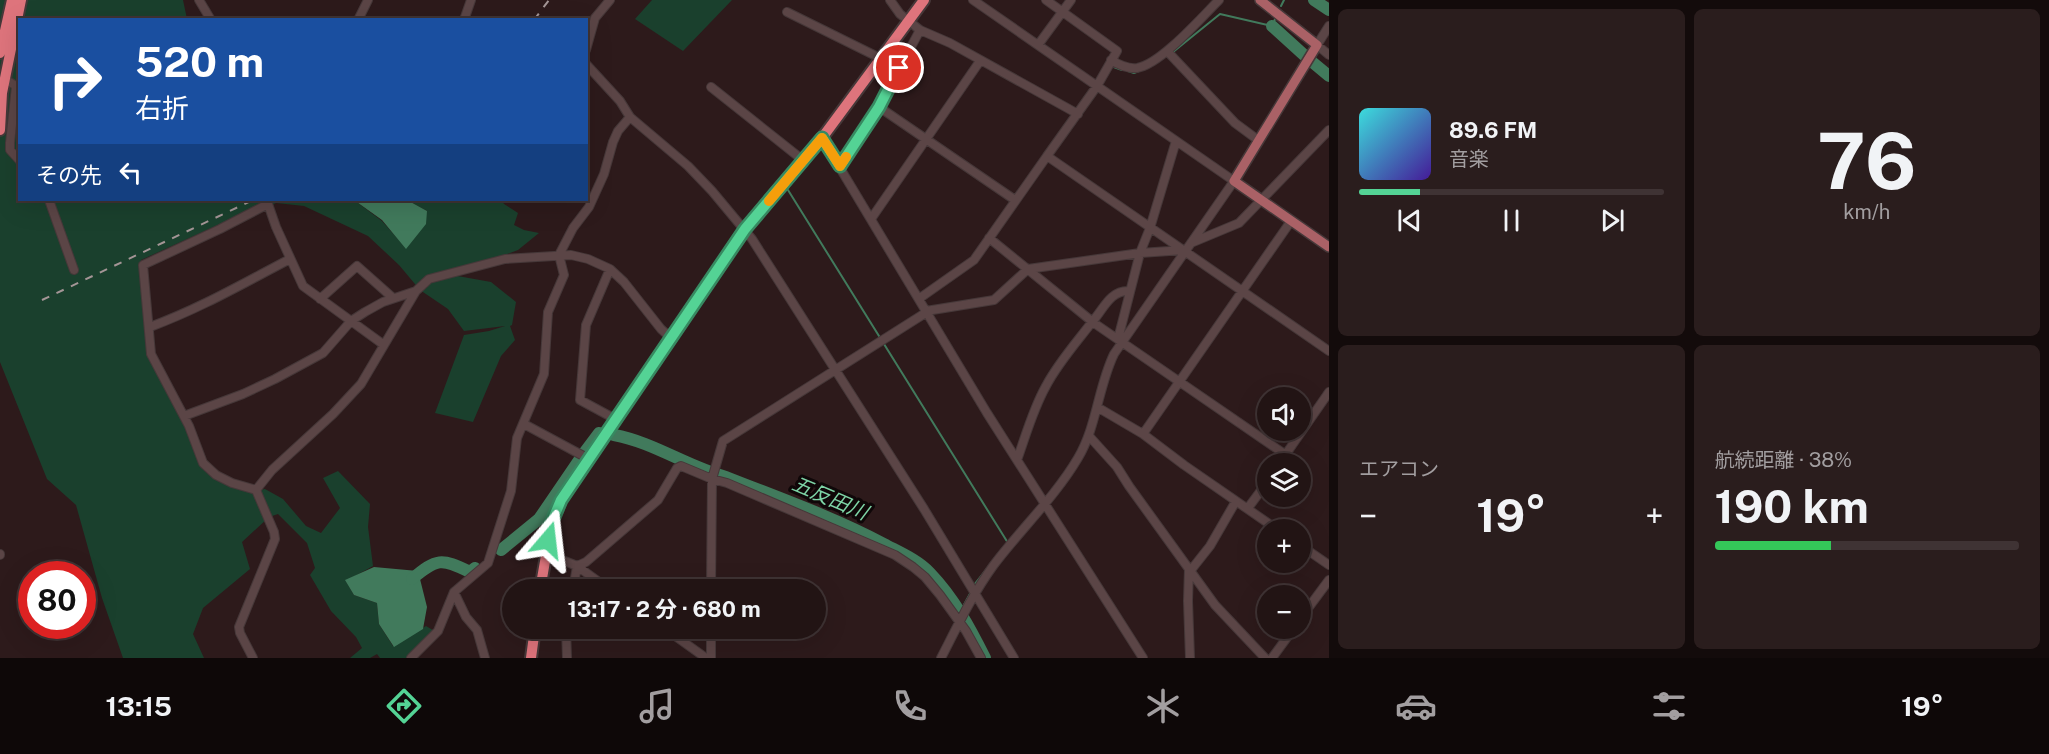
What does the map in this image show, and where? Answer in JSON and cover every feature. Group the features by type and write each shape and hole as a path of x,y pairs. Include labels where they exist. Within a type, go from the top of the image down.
{"highway":[{"path":"0,53 12,0"},
{"path":"0,130 5,79 21,0"},
{"path":"541,579 550,526 561,500 745,229 822,138 924,0"},
{"path":"531,658 534,639"}],"main road":[{"path":"1260,0 1317,45 1234,181 1329,247"}],"street":[{"path":"199,0 210,18"},
{"path":"359,18 368,0"},
{"path":"465,18 471,0"},
{"path":"588,44 596,18 610,0"},
{"path":"890,0 920,30 950,43 1078,114"},
{"path":"941,658 973,591 1068,474 1089,436 1107,370 1120,340 1234,181 973,0"},
{"path":"920,298 974,260 1014,200 1078,114 1117,51 1046,0"},
{"path":"1038,45 1071,0"},
{"path":"1111,60 1121,66 1138,68 1151,62 1167,51 1219,0"},
{"path":"787,12 882,59"},
{"path":"1329,26 1317,45 1329,55"},
{"path":"840,166 879,107 920,30"},
{"path":"1167,51 1235,123 1258,140"},
{"path":"872,219 980,61"},
{"path":"588,66 620,101 630,117 688,166 745,229 924,509 1014,658"},
{"path":"5,79 16,86 10,150 18,159"},
{"path":"711,87 804,161"},
{"path":"879,107 1014,200"},
{"path":"411,658 438,631 454,592 488,563 511,491 517,438 544,374 548,312 564,275 559,255 573,228 589,207 601,181 618,131 630,117"},
{"path":"711,579 712,476 723,441 882,342 927,311 994,300 1028,269 1187,247 1239,223 1329,130"},
{"path":"822,138 1017,460 1143,658"},
{"path":"1120,340 1129,291 1176,141"},
{"path":"1047,156 1150,228 1187,247 1329,351"},
{"path":"50,201 74,270"},
{"path":"256,490 232,483 216,475 203,463 184,416 151,354 143,265 268,204 303,286 384,345"},
{"path":"1143,434 1291,221"},
{"path":"989,238 1093,322 1285,453"},
{"path":"256,490 272,470 333,414 361,384 416,291 429,279 505,259 559,255 588,259 610,269 624,282 661,329 671,338"},
{"path":"150,327 223,296 290,259"},
{"path":"320,299 357,266 393,298"},
{"path":"610,269 586,325 580,400 617,420"},
{"path":"184,416 243,394 317,357 351,321 393,298 416,291"},
{"path":"1017,460 1046,386 1072,346 1108,300 1123,291 1129,291"},
{"path":"1287,453 1329,392"},
{"path":"1097,407 1143,434 1263,519"},
{"path":"524,424 589,459"},
{"path":"1089,436 1117,467 1215,604 1264,658"},
{"path":"577,566 586,562 658,500 676,468 681,466 712,476 895,555 925,577 962,618 981,658"},
{"path":"253,658 239,627 276,539 256,490"},
{"path":"1248,508 1257,496"},
{"path":"1190,658 1188,601 1190,569 1210,546 1236,501"},
{"path":"545,553 577,566 595,579"},
{"path":"1311,553 1329,565"},
{"path":"575,579 577,566"},
{"path":"1311,604 1329,580"},
{"path":"454,592 466,617 477,630 485,658"},
{"path":"566,639 567,658"},
{"path":"680,639 708,658 710,639"},
{"path":"1272,658 1286,639"}],"shaded area":[{"path":"0,0 183,0 187,18 18,18 18,201 355,201 382,221 406,248 427,211 409,201 502,201 518,213 514,225 539,233 518,250 452,275 491,282 516,302 510,326 515,340 501,356 473,422 435,413 464,335 505,326 464,331 448,309 420,290 399,265 368,236 304,206 276,203 257,212 242,214 141,260 140,284 151,346 208,469 256,490 268,518 242,542 250,569 203,608 193,634 204,658 123,658 96,577 96,561 92,561 76,505 47,479 0,362"},
{"path":"652,0 732,0 683,51 635,19"},
{"path":"355,201 409,201 427,211 426,224 406,249 382,220"},
{"path":"338,471 370,504 368,527 373,566 346,581 354,595 377,603 379,624 393,646 426,626 436,632 412,658 380,658 377,654 370,658 350,658 362,648 356,637 331,611 310,575 315,568 307,543 278,514 269,517 259,490 265,489 283,499 306,526 321,533 340,508 323,478"},
{"path":"374,567 418,571 427,607 423,629 394,647 379,624 377,603 354,595 345,580"}],"waterway":[{"path":"1281,6 1284,0"},
{"path":"1314,0 1329,10"},
{"path":"1163,58 1220,14 1272,26 1276,17"},
{"path":"1272,26 1304,55"},
{"path":"1311,61 1329,76"},
{"path":"1111,66 1122,70"},
{"path":"1128,71 1134,73 1139,71"},
{"path":"788,190 1008,543"},
{"name":"五反田川","path":"584,453 599,433"},
{"name":"五反田川","path":"614,435 643,443 712,473 826,516 914,560 925,568 947,593 985,658"},
{"name":"五反田川","path":"501,550 539,519 580,459"},
{"path":"974,585 1000,552"},
{"name":"五反田川","path":"412,579 428,567 440,562 452,564 470,572 475,568"},
{"path":"960,612 972,590"}],"railway":[{"path":"536,18 549,0"},
{"path":"42,300 251,201"}],"slow traffic":[{"path":"769,201 822,138 840,166 846,157"}],"route":[{"path":"548,540 550,526 561,500 745,229 822,138 840,166 879,107 899,68"}]}
